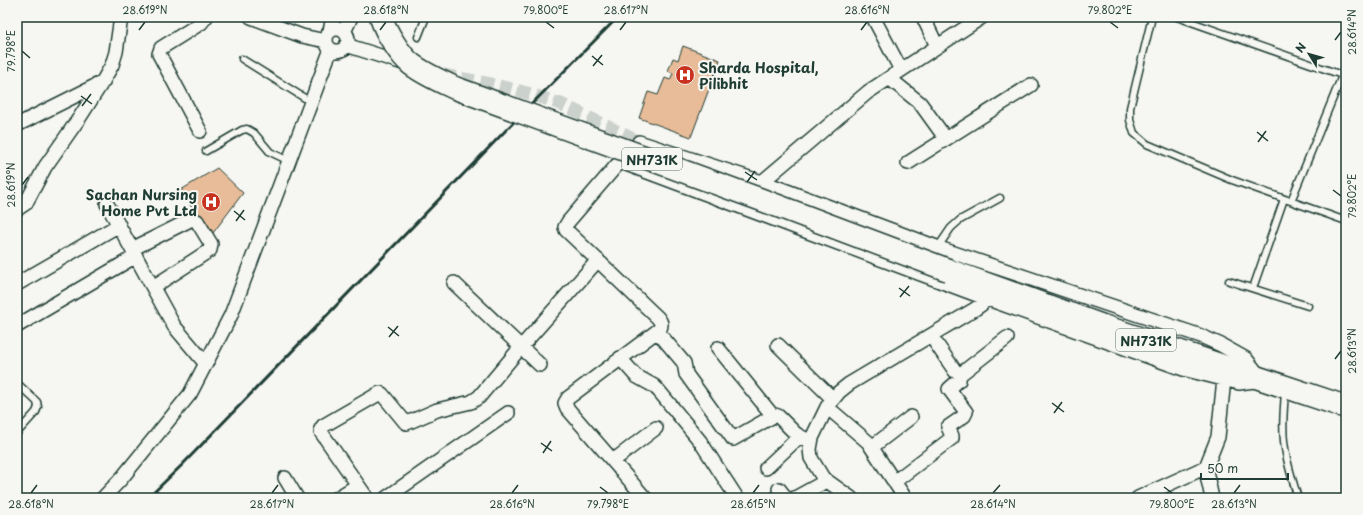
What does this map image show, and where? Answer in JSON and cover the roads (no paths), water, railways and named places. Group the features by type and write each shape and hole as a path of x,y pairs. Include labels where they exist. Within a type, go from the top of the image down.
{"highway":[{"name":"NH731K","path":"381,17 393,42 410,63 442,82 1103,326 1346,407"}],"street":[{"path":"17,209 26,204 45,167 80,117 112,65 116,52 121,17"},
{"path":"200,130 158,54 161,48 201,23 206,17"},
{"path":"103,498 121,479 190,394 231,314 311,102 329,40 333,17"},
{"path":"344,32 350,17"},
{"path":"873,17 901,70"},
{"path":"923,17 937,46"},
{"path":"762,182 858,100 982,17"},
{"path":"259,18 302,36 329,40"},
{"path":"337,29 344,32 348,38 346,45 341,50 334,50 329,40 337,29"},
{"path":"346,45 437,74"},
{"path":"889,78 920,103 946,139"},
{"path":"17,125 103,81"},
{"path":"908,163 1031,85"},
{"path":"639,142 762,182 938,247 1201,336 1222,345 1246,359 1262,380 1239,383 1183,370 626,164 617,165 566,224 566,230 661,321 660,328 568,398 565,403 567,408 645,498"},
{"path":"107,204 174,326 206,364"},
{"path":"17,326 134,253 192,219 197,222 211,244 210,250 153,287"},
{"path":"17,284 119,225"},
{"path":"366,498 322,432 321,429 323,426 380,393 407,423 437,410 476,400 598,260"},
{"path":"454,283 540,365"},
{"path":"766,468 806,439 830,403 849,384 979,307 985,298"},
{"path":"656,331 684,363 686,374 733,439 773,416 778,416 806,439 810,449 811,458 823,478 847,497"},
{"path":"931,336 955,371 960,373 967,370 1008,338"},
{"path":"778,345 872,447 905,498"},
{"path":"718,348 773,416"},
{"path":"620,358 636,376 654,386 700,441 737,498"},
{"path":"894,482 952,438 948,427 964,416 966,412 950,388 959,380 960,373"},
{"path":"1212,498 1206,467 1218,437 1224,379"},
{"path":"386,498 508,413"},
{"path":"872,447 912,417"},
{"path":"613,461 656,428"},
{"path":"1138,498 1206,467"},
{"path":"285,478 297,498"},
{"path":"795,498 826,481"},
{"path":"337,498 358,485"}],"lane":[{"path":"418,37 426,17"},
{"path":"1152,17 1130,108 1130,120 1134,134 1147,144 1232,180 1346,221"},
{"path":"1177,17 1342,76"},
{"path":"242,59 311,102"},
{"path":"1292,201 1346,66"},
{"path":"206,151 242,130 247,129 254,133 270,152 289,162"},
{"path":"938,247 951,228 960,220 1000,198"},
{"path":"1252,288 1284,199"},
{"path":"1229,281 1308,306"},
{"path":"17,382 37,402 38,407 36,412 17,432"},
{"path":"1286,387 1283,415 1284,440 1289,467 1298,498"}],"tunnel":[{"path":"443,75 491,84 531,94 561,104 639,142"}],"railway":[{"path":"148,498 182,465 508,128 618,17"}],"place":[{"name":"Sharda Hospital, Pilibhit","path":"685,75"},
{"name":"Sachan Nursing Home Pvt Ltd","path":"211,202"}]}
